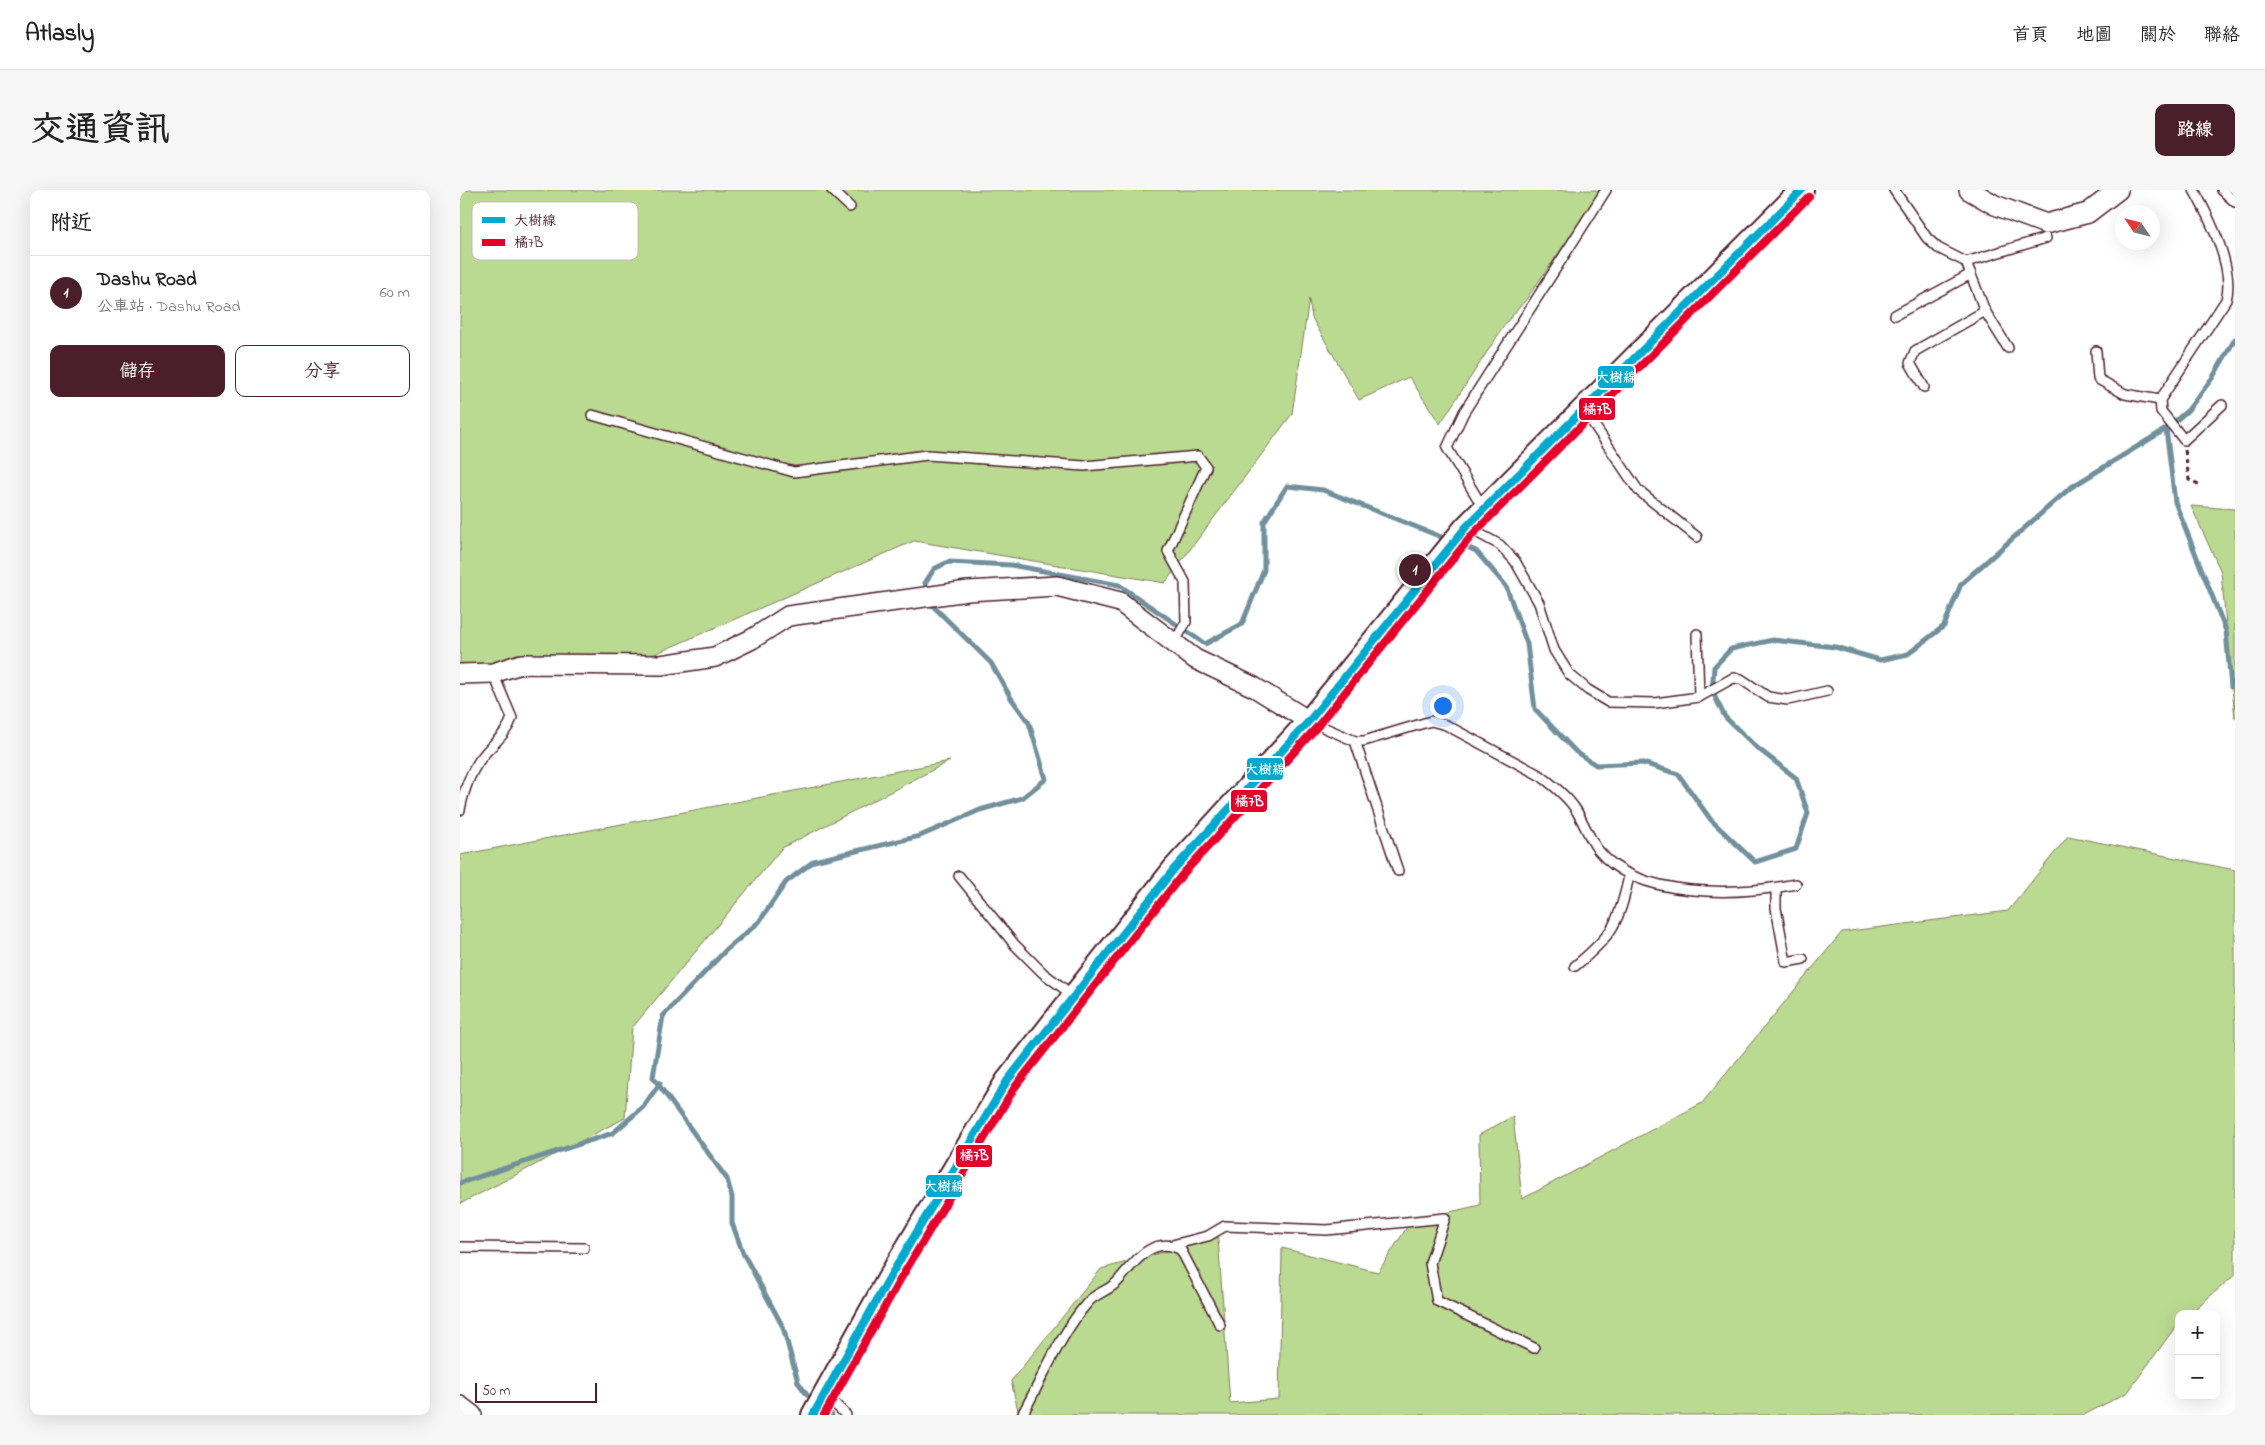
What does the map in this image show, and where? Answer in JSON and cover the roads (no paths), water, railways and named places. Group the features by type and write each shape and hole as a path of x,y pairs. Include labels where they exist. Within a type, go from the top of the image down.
{"street":[{"path":"813,1415 888,1280 1007,1081 1174,869 1309,721 1466,527 1802,190"},
{"path":"1971,190 1995,205 2046,224 2088,213 2118,190"},
{"path":"460,674 493,673 521,664 661,665 715,657 752,639 788,616 968,591 1056,586 1120,602 1195,659 1254,687 1309,721"},
{"path":"460,1406 472,1415"}],"lane":[{"path":"832,190 850,207"},
{"path":"1484,509 1447,448 1464,412 1606,190"},
{"path":"1894,190 1927,238 1938,248 1966,262 1985,310 2008,348"},
{"path":"2194,190 2214,225 2226,255 2231,290 2160,400 2161,412 2184,440 2222,405"},
{"path":"2222,190 2235,202"},
{"path":"1966,262 2046,238"},
{"path":"1895,315 1971,274"},
{"path":"1924,387 1910,363 1915,351 1985,310"},
{"path":"2096,351 2098,379 2125,394 2160,400"},
{"path":"1584,410 1638,490 1697,537"},
{"path":"592,415 794,472 927,455 1084,466 1198,456 1206,467 1168,551 1185,582 1186,622 1174,643"},
{"path":"1466,527 1500,545 1515,561 1539,603 1554,650 1569,674 1588,690 1608,702 1655,703 1699,697 1733,678 1741,679 1768,696 1788,700 1827,691"},
{"path":"1697,634 1699,697"},
{"path":"460,810 465,786 484,754 507,730 512,718 493,673"},
{"path":"1309,721 1355,741 1431,721 1446,725 1541,776 1552,784 1576,808 1598,850 1629,876 1700,892 1776,888 1796,884"},
{"path":"1355,741 1398,871"},
{"path":"959,876 1015,945 1043,973 1074,996"},
{"path":"1575,966 1600,946 1614,927 1622,910 1629,876"},
{"path":"1776,888 1776,908 1786,962 1803,959"},
{"path":"1022,1415 1068,1331 1089,1301 1118,1281 1141,1254 1158,1247 1208,1236 1225,1226 1328,1230 1445,1218 1430,1263 1437,1302 1534,1348"},
{"path":"1172,1245 1181,1250 1220,1325"},
{"path":"460,1247 584,1248"},
{"path":"825,1394 846,1415"}],"waterway":[{"path":"1460,544 1476,551 1506,586 1527,644 1535,709 1576,752 1596,765 1643,763 1678,774 1711,820 1755,862 1796,849 1808,813 1796,778 1756,747 1725,717 1712,691 1714,667 1731,649 1773,640 1835,647 1880,660 1908,654 1944,626 1961,584 2070,488 2166,429 2188,410 2213,377 2235,339"},
{"path":"2166,429 2175,502 2226,631 2231,687"},
{"path":"928,592 925,583 934,569 948,562 1011,565 1119,585 1205,644 1242,624 1264,570 1264,522 1287,486 1323,490 1449,540"},
{"path":"807,1395 798,1382 783,1327 743,1253 732,1223 732,1197 727,1179 653,1077 663,1016 726,950 759,922 786,882 814,861 920,836 980,810 1022,798 1046,779 1029,723 1011,698 991,663 933,606 931,600"},
{"path":"460,1183 613,1133 643,1107 660,1083"}],"place":[{"name":"Dashu Road","path":"1415,570"}]}
